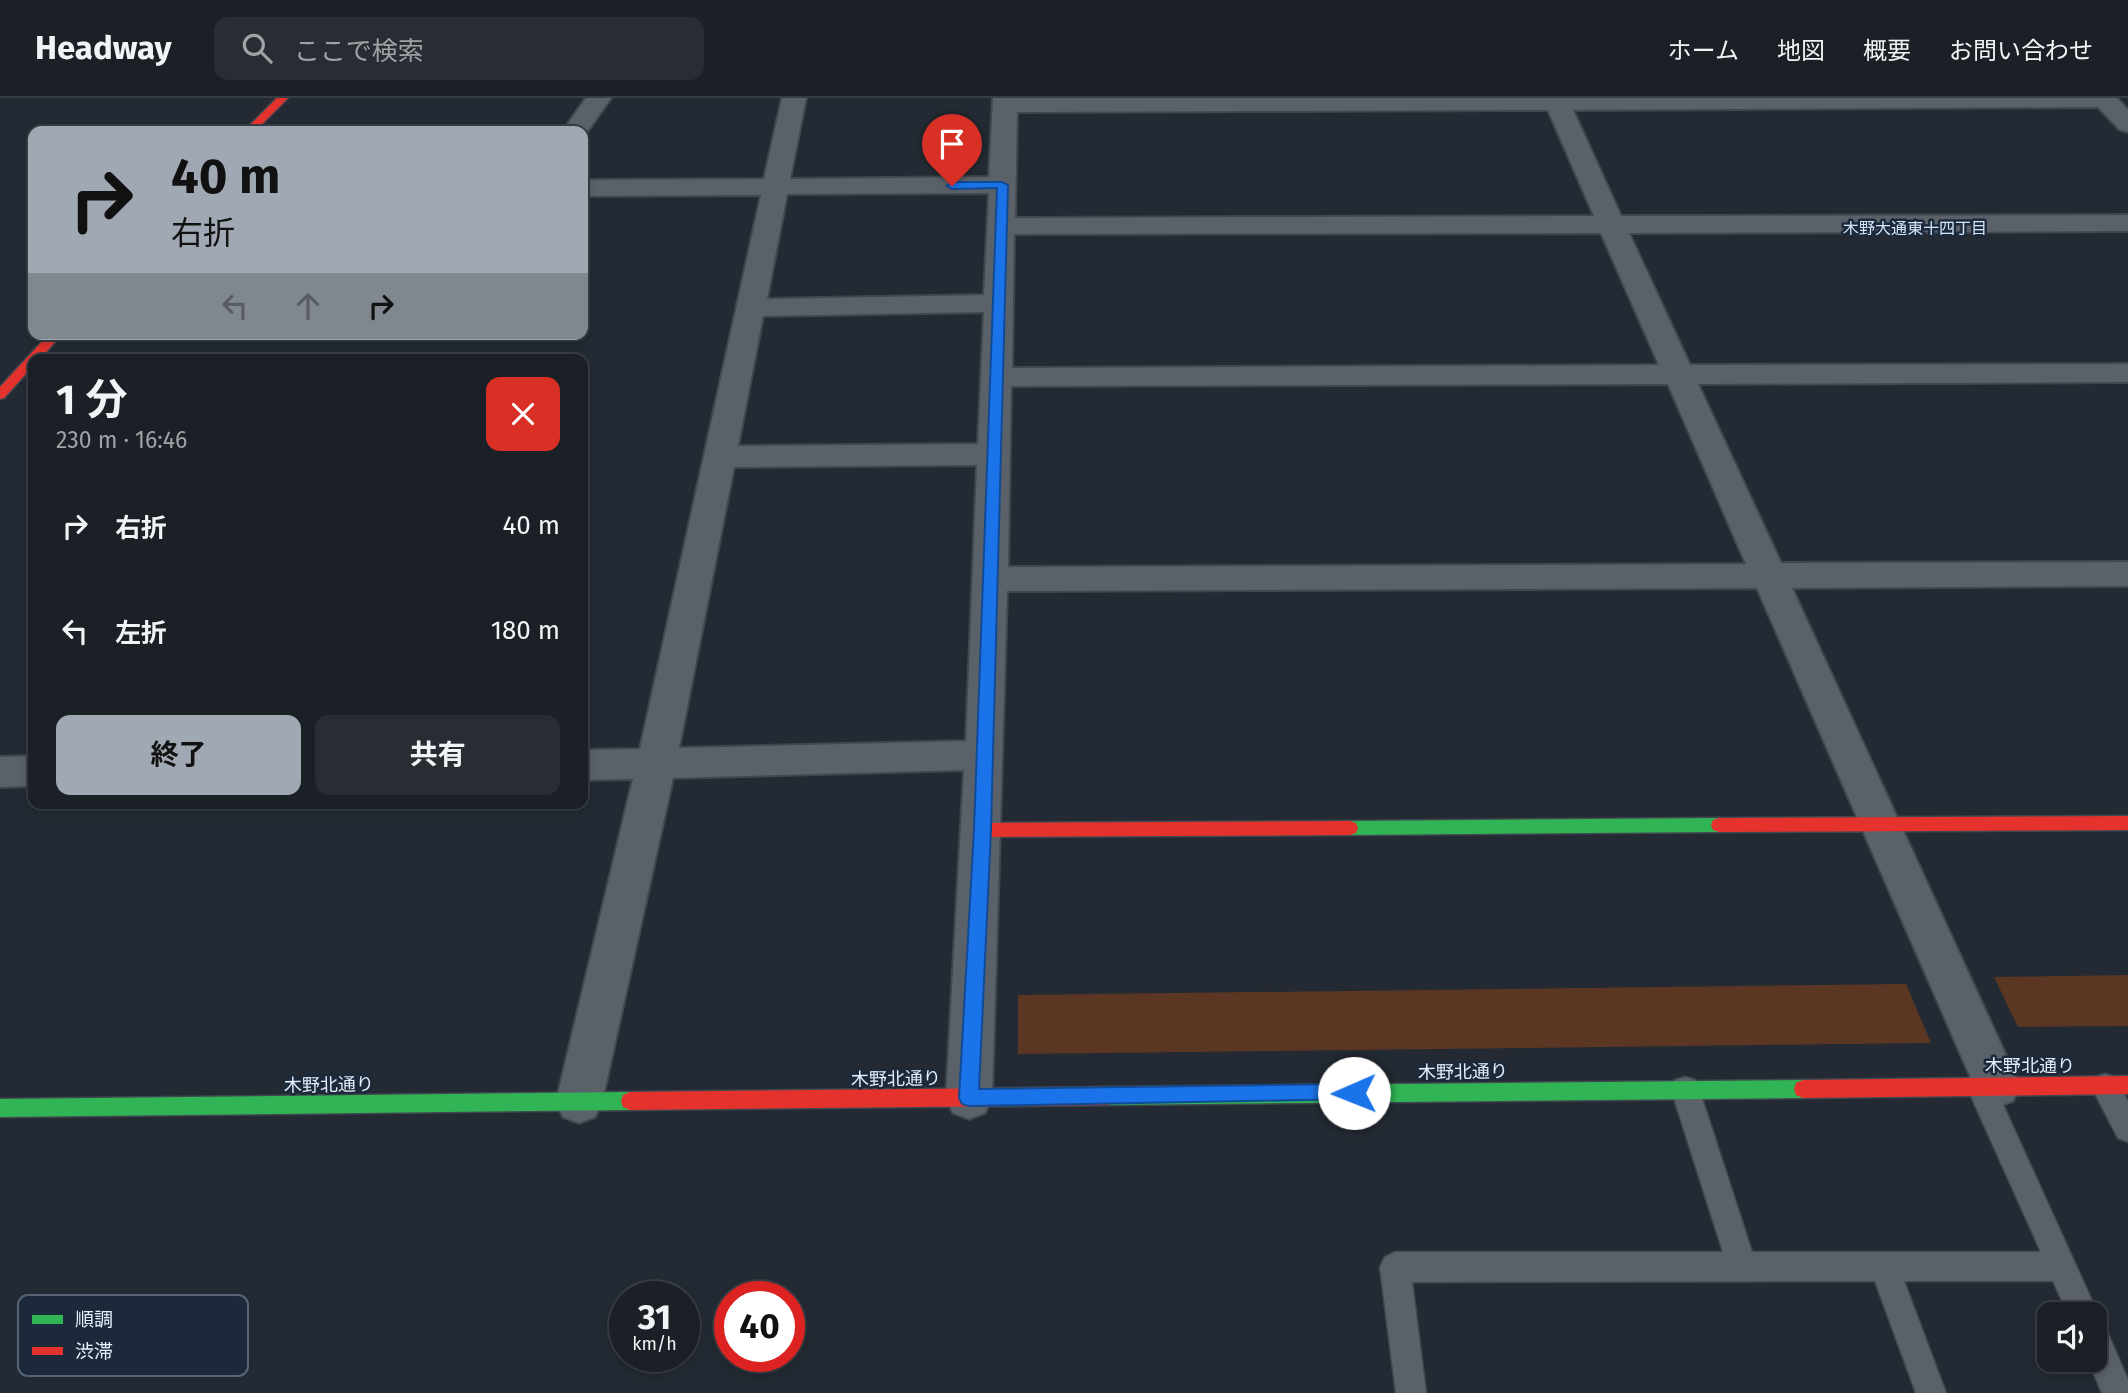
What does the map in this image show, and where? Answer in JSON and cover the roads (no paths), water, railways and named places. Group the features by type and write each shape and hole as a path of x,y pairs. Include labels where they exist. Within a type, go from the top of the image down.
{"main road":[{"path":"253,126 283,98"},
{"path":"37,354 50,340"},
{"path":"0,395 28,364"},
{"path":"982,830 2128,823"},
{"name":"木野北通り","path":"0,1108 2117,1085"}],"street":[{"path":"579,126 599,98"},
{"path":"579,1102 656,765 794,98"},
{"path":"969,1098 985,755 1005,101 2104,99 2128,124"},
{"path":"1556,100 1882,825 1988,1085"},
{"path":"588,188 1002,185"},
{"path":"1001,226 2128,223"},
{"path":"751,307 999,303"},
{"path":"996,377 2128,373"},
{"path":"720,457 994,454"},
{"path":"990,579 2128,573"},
{"path":"588,765 985,755"},
{"path":"0,772 28,771"}],"lane":[{"path":"1988,1085 2078,1302"},
{"path":"2117,1085 2128,1129"},
{"path":"1685,1089 1742,1267"},
{"path":"1411,1393 1395,1266 2062,1266"},
{"path":"1884,1266 1931,1393"},
{"path":"2107,1368 2118,1393"}],"district":[{"name":"木野大通東十四丁目","path":"1915,228"}]}
